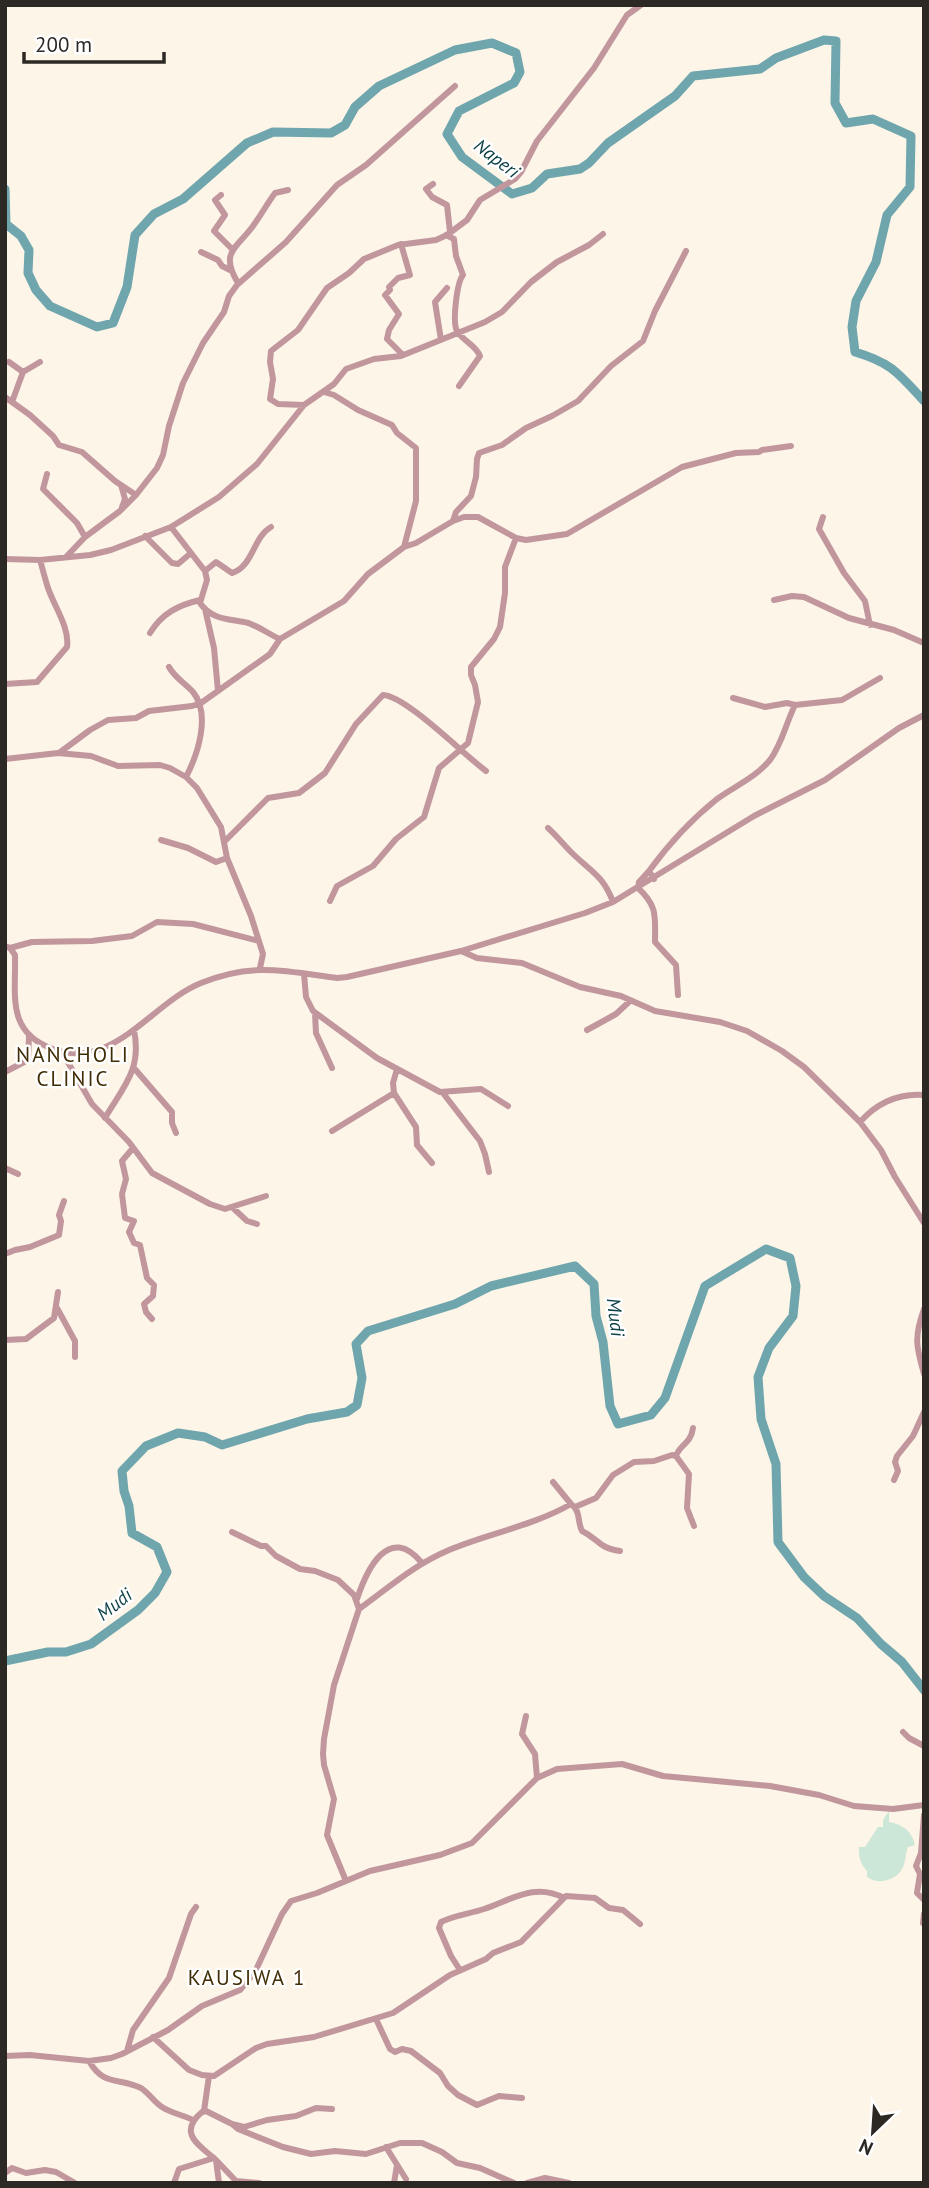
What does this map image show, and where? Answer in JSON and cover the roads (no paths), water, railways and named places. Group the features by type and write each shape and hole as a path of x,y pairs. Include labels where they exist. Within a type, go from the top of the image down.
{"street":[{"path":"304,405 278,404 270,399 274,379 271,351 298,330 327,288 349,273 364,258 401,244 436,240 448,234 467,220 480,200 521,172 537,141 594,68 628,15 642,5"},
{"path":"66,557 85,537 136,495 157,468 183,383 202,343 224,312 229,296 239,283 286,242 337,185 366,165 455,86"},
{"path":"433,184 426,189 432,197 447,205 448,234 454,239 456,256 463,275 459,280 454,317 457,332 478,350 480,356 459,386"},
{"path":"230,270 232,249 251,228 275,193 288,190"},
{"path":"221,195 215,200 225,215 214,231 232,249"},
{"path":"5,559 40,561 111,550 171,527 219,497 257,464 304,405 334,384 346,369 374,359 402,355 496,316 531,282 557,262 589,245 603,234"},
{"path":"401,244 410,275 398,278 389,287 386,295 399,314 387,339 402,355"},
{"path":"453,521 456,512 471,496 477,477 479,453 502,445 526,428 578,401 611,366 643,341 654,311 687,251"},
{"path":"201,252 218,260 222,267 230,270 239,283"},
{"path":"442,340 435,302 447,288"},
{"path":"9,362 23,372"},
{"path":"40,362 23,372 8,399 30,415 59,445 82,452 136,495"},
{"path":"324,392 392,425 397,433 416,448 416,501 404,547"},
{"path":"58,753 108,720 136,718 149,711 201,703 270,654 280,639 344,601 368,574 404,547 453,521 464,517 478,517 516,538 526,540 567,534 682,467 736,453 791,446"},
{"path":"47,474 43,489 77,523 85,537"},
{"path":"121,485 125,499 121,509"},
{"path":"823,517 819,529 844,573 865,601 870,625"},
{"path":"171,527 205,571 207,580 200,600 205,609 214,648 218,691"},
{"path":"205,571 216,562 235,574 249,558 265,530 271,527"},
{"path":"145,536 172,564 178,564 191,553"},
{"path":"330,901 337,886 373,866 396,839 424,817 439,768 468,743 478,702 471,667 494,639 500,626 505,593 505,568 516,538"},
{"path":"5,684 37,681 67,647 68,641 40,561"},
{"path":"774,600 792,596 804,597 849,618 894,630 924,643"},
{"path":"150,633 173,609 200,600"},
{"path":"205,609 221,619 244,622 280,639"},
{"path":"169,667 201,703 198,750 186,777"},
{"path":"733,698 765,707 842,700 880,678"},
{"path":"225,841 268,797 299,793 325,773 356,724 383,695 396,699 415,712 486,771"},
{"path":"638,888 639,882 663,852 702,813 758,772 771,758 795,705"},
{"path":"259,941 193,924 157,922 136,934 121,937 92,941 32,942 8,947 15,955 18,1015 29,1036 39,1043 62,1052 90,1053 122,1040 161,1007 203,982 260,968 347,977 461,951 585,913 613,902 754,817 825,780 900,728 924,715"},
{"path":"5,760 58,753 91,757 118,766 160,765 186,777 215,814 225,841 227,858 263,954 260,968"},
{"path":"548,828 605,883 613,902"},
{"path":"161,840 188,848 216,862 227,858"},
{"path":"649,871 653,879"},
{"path":"638,888 653,905 655,942 677,970 678,995"},
{"path":"461,951 477,958 522,963 580,986 611,993 654,1011 702,1017 747,1031 782,1051 804,1067 860,1122 881,1150 922,1222"},
{"path":"304,974 306,997 315,1013 368,1052 443,1093 480,1141 489,1172"},
{"path":"587,1030 616,1014 630,1001"},
{"path":"315,1013 316,1032 332,1068"},
{"path":"105,1118 134,1068 137,1055 134,1030"},
{"path":"5,1072 28,1060 29,1036"},
{"path":"62,1052 92,1104 152,1173 210,1204 225,1209 266,1196"},
{"path":"134,1068 172,1112 176,1133"},
{"path":"397,1069 393,1083 394,1093 416,1127 416,1145 432,1163"},
{"path":"443,1093 481,1089 508,1105"},
{"path":"332,1131 394,1093"},
{"path":"860,1122 874,1108 890,1100 910,1094 924,1095"},
{"path":"133,1148 122,1161 126,1179 122,1194 125,1218 134,1221 129,1232 134,1243 139,1245 147,1278 154,1285 153,1296 144,1304 152,1319"},
{"path":"5,1168 18,1174"},
{"path":"5,1254 59,1235 59,1215 64,1201"},
{"path":"233,1208 247,1221 257,1224"},
{"path":"5,1340 26,1339 54,1318 58,1292"},
{"path":"57,1307 75,1341 75,1357"},
{"path":"924,1309 915,1338 924,1374"},
{"path":"894,1480 898,1472 895,1462 897,1456 913,1436 924,1412"},
{"path":"676,1456 690,1440 693,1428"},
{"path":"359,1609 422,1563 475,1540 596,1498 612,1475 634,1462 676,1456"},
{"path":"676,1456 689,1474 687,1508 694,1526"},
{"path":"552,1482 573,1505 579,1515 582,1531 594,1537 600,1545 620,1551"},
{"path":"232,1532 266,1546 276,1556 300,1569 315,1571 338,1580 357,1599 359,1609 334,1685 323,1754 334,1799 327,1835 346,1881"},
{"path":"357,1599 372,1567 388,1548 402,1548 422,1563"},
{"path":"526,1716 522,1734 535,1754 537,1778"},
{"path":"903,1732 924,1746"},
{"path":"5,2056 30,2055 89,2061 111,2058 127,2051 179,2023 202,2006 240,1990 255,1972 282,1914 291,1901 377,1868 440,1855 472,1843 537,1778 557,1769 616,1763 663,1776 770,1786 854,1807 893,1809 924,1805"},
{"path":"924,1815 921,1858 916,1866 920,1874 917,1893 924,1900"},
{"path":"460,1970 439,1928 441,1923 520,1894 546,1891 564,1898"},
{"path":"153,2037 189,2070 209,2076 219,2073 256,2048 267,2044 314,2037 393,2013 460,1970 521,1942 564,1898 571,1895 595,1898 609,1908 623,1910 640,1924"},
{"path":"127,2051 133,2030 169,1978 191,1914 196,1907"},
{"path":"923,1923 924,1914"},
{"path":"376,2019 390,2049 395,2052 402,2049 411,2051 440,2073 448,2086 466,2100 477,2105 499,2096 522,2098"},
{"path":"89,2061 96,2071 111,2082 124,2081 143,2089 162,2107 193,2119"},
{"path":"209,2076 204,2110 193,2119 189,2127 191,2135 236,2181 259,2183"},
{"path":"232,2124 248,2126 296,2116 316,2108 332,2109"},
{"path":"204,2110 238,2129 283,2147 311,2154 335,2151 366,2154 400,2143 422,2143 442,2152 457,2164 480,2168 514,2183"},
{"path":"386,2147 406,2179"},
{"path":"174,2183 179,2169 215,2159"},
{"path":"215,2159 219,2183"},
{"path":"394,2183 397,2165"},
{"path":"5,2173 12,2168 26,2173 56,2172 75,2183"},
{"path":"527,2183 545,2178 569,2183"}],"waterway":[{"name":"Naperi","path":"5,189 6,224 21,236 29,250 28,273 36,290 50,306 97,327 113,323 127,287 135,235 154,214 183,199 247,143 273,132 331,133 345,125 355,107 379,86 455,50 492,43 516,53 520,72 514,83 459,111 447,134 462,157 512,194 532,188 547,174 580,169 608,143 675,96 693,76 760,69 776,58 824,40 836,41 835,103 846,123 873,119 911,136 910,187 887,215 876,262 856,301 852,327 855,352 878,360 894,370 924,401"},
{"name":"Mudi","path":"5,1661 48,1652 66,1652 91,1644 138,1610 155,1593 167,1572 157,1547 132,1533 122,1471 146,1446 178,1433 205,1437 222,1445 307,1419 347,1412 357,1405 362,1378 356,1344 368,1331 455,1304 491,1286 575,1266 594,1284 596,1316 603,1342 610,1406 618,1424 651,1415 665,1398 705,1286 766,1249 790,1258 796,1286 793,1316 769,1348 758,1377 761,1419 776,1464 778,1542 804,1577 824,1596 857,1618 902,1662 924,1690"}],"district":[{"name":"NANCHOLI CLINIC","path":"73,1067"},
{"name":"KAUSIWA 1","path":"247,1978"}]}
